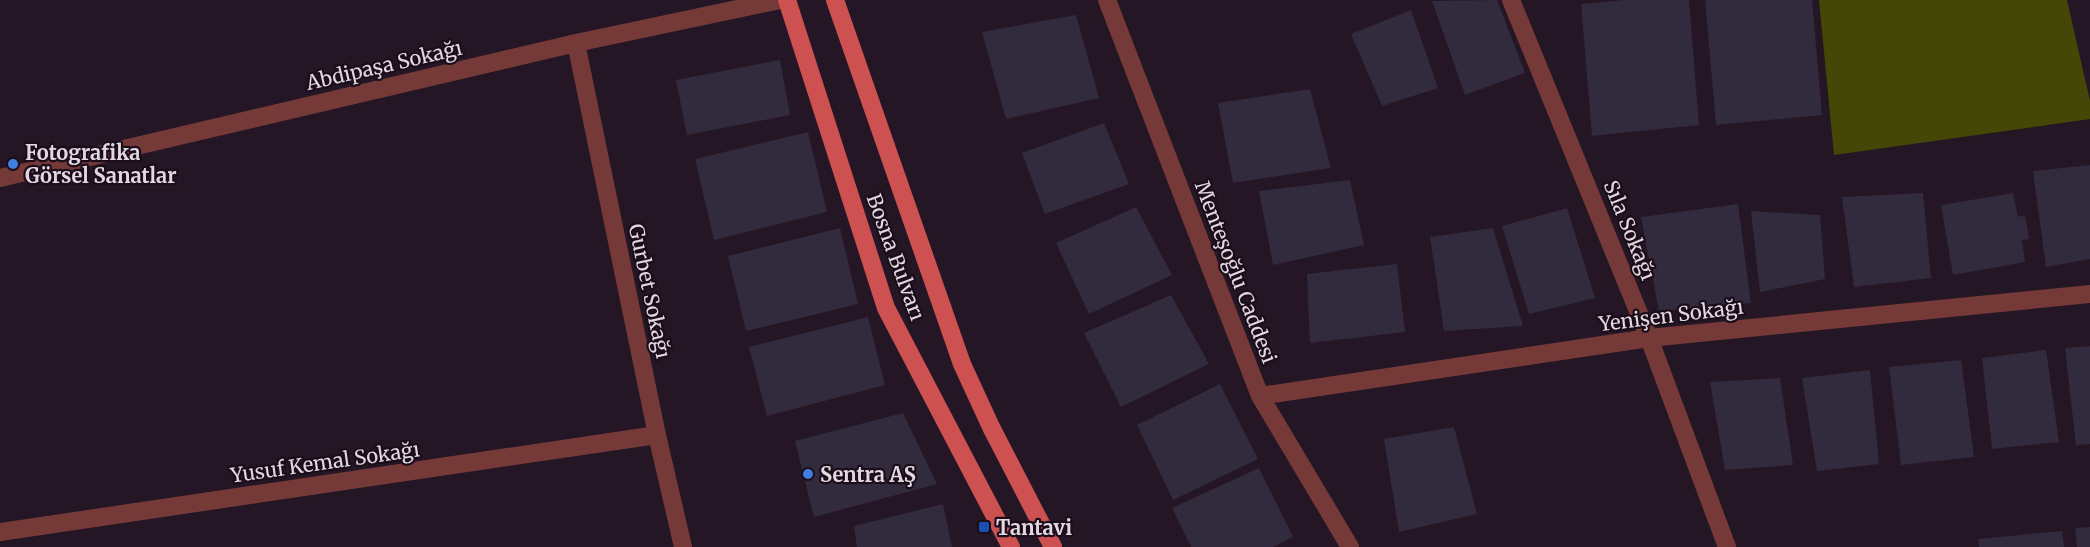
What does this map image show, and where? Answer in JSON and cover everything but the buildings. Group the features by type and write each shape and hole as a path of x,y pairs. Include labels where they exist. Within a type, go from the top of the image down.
{"main road":[{"name":"Bosna Bulvarı","path":"787,0 886,308 1011,547"},
{"name":"Bosna Bulvarı","path":"835,0 962,364 991,427 1053,547"}],"street":[{"name":"Abdipaşa Sokağı","path":"0,178 576,43 780,0"},
{"name":"Menteşoğlu Caddesi","path":"1107,0 1260,396 1350,547"},
{"name":"Sıla Sokağı","path":"1511,0 1649,338 1727,547"},
{"name":"Gurbet Sokağı","path":"576,43 657,435 683,547"},
{"name":"Yenişen Sokağı","path":"1260,396 1649,338 2090,294"},
{"name":"Yusuf Kemal Sokağı","path":"0,532 657,435"}],"shaded area":[{"path":"1819,0 2067,0 2090,101 2090,119 1834,155"}],"place":[{"name":"Fotografika Görsel Sanatlar","path":"13,164"},
{"name":"Sentra AŞ","path":"808,474"},
{"name":"Tantavi","path":"984,527"}]}
